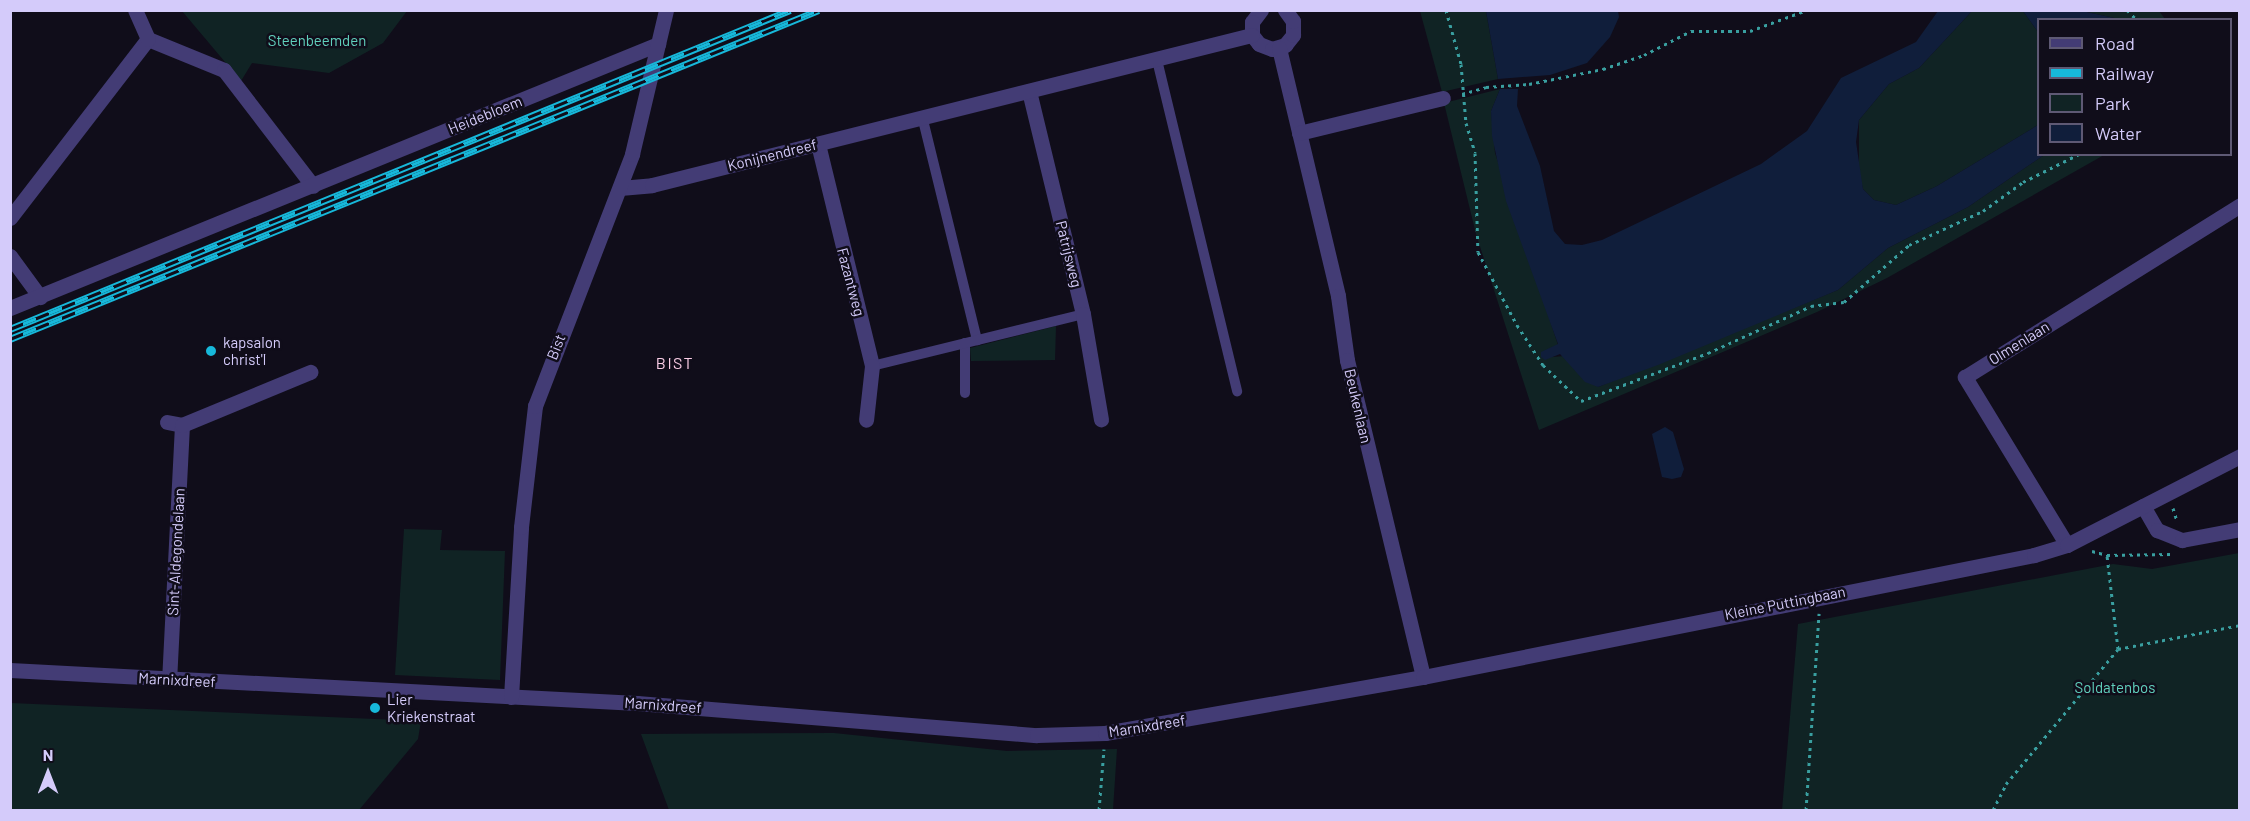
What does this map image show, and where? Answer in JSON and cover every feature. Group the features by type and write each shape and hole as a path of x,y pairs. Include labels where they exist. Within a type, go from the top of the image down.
{"street":[{"path":"135,10 148,39 224,70 313,186"},
{"name":"Bist","path":"511,697 521,527 535,406 620,188 666,10"},
{"path":"1261,10 1252,22 1252,35 1265,48 1279,48 1290,40 1294,28 1285,10"},
{"path":"1157,60 1252,35"},
{"path":"10,218 148,39"},
{"name":"Heidebloem","path":"10,308 658,44"},
{"name":"Beukenlaan","path":"1279,48 1343,321 1347,360 1423,677"},
{"name":"Konijnendreef","path":"620,188 652,185 922,116 1157,60"},
{"name":"Patrijsweg","path":"1029,91 1083,314 1101,420"},
{"path":"1299,134 1443,98"},
{"name":"Fazantweg","path":"818,144 872,366 866,420"},
{"name":"Olmenlaan","path":"2067,545 1965,377 2240,205"},
{"path":"10,256 40,297"},
{"name":"Sint-Aldegondelaan","path":"170,679 174,423 310,372"},
{"name":"Kleine Puttingbaan","path":"1311,696 1423,677 2034,555 2067,545 2240,456"},
{"path":"2143,506 2157,530 2182,540 2240,529"},
{"name":"Marnixdreef","path":"10,670 511,697 1037,735 1105,733 1311,696"}],"lane":[{"path":"1157,60 1237,391"},
{"path":"922,116 976,340"},
{"path":"872,366 1083,314"},
{"path":"965,343 965,393"}],"path":[{"path":"1446,10 1461,64 1463,94 1475,153 1478,252 1517,325 1543,365 1581,401 1708,353 1811,306 1844,302 1909,245 1983,211 2023,182 2075,156"},
{"path":"1463,94 1486,87 1529,84 1603,69 1644,55 1691,31 1750,31 1807,10"},
{"path":"2067,545 2108,555 2172,554 2182,540 2169,492"},
{"path":"2108,555 2118,649"},
{"path":"1806,810 1820,617"},
{"path":"1993,810 2006,784 2118,649 2240,625"},
{"path":"1100,810 1105,733"}],"green space":[{"name":"Steenbeemden","path":"182,11 407,11 383,43 329,73 252,63 241,81"},
{"path":"1420,11 1486,11 1498,79 1442,92"},
{"path":"1972,11 2023,11 2037,31 2037,126 1937,186 1896,205 1874,200 1863,189 1859,172 1859,120 1889,84 1919,68"},
{"path":"2082,11 2159,11 2164,18 2114,18"},
{"path":"1500,89 1491,111 1495,153 1558,345 1547,350 1553,357 1564,356 1598,387 1838,290 1888,248 1968,207 2043,156 2102,156 1887,278 1817,312 1539,430 1476,234 1444,103"},
{"path":"1056,326 1055,360 971,361 970,348"},
{"path":"404,529 442,530 440,550 505,551 500,680 395,675"},
{"name":"Soldatenbos","path":"2239,553 2239,810 1782,810 1798,624 2113,564 2152,569"},
{"path":"11,703 421,721 418,739 359,810 11,810"},
{"path":"834,733 1007,751 1117,749 1113,810 669,810 641,734"}],"water":[{"path":"1486,11 1618,11 1619,17 1610,37 1587,63 1550,75 1498,79"},
{"path":"1938,11 1972,11 1919,68 1889,84 1859,120 1856,142 1863,189 1874,200 1896,205 1937,186 2037,126 2037,156 2043,156 1968,207 1888,248 1838,290 1658,365 1598,387 1585,382 1560,354 1545,360 1541,357 1541,352 1558,344 1506,201 1492,136 1491,111 1500,89 1518,89 1517,106 1540,166 1554,231 1565,244 1582,245 1602,240 1761,164 1807,131 1841,78 1916,42"},
{"path":"2023,11 2082,11 2114,18 2037,18 2037,31"},
{"path":"1665,427 1673,432 1684,469 1681,477 1672,479 1662,477 1652,434"}],"railway":[{"path":"10,329 790,10"},
{"path":"10,339 819,10"}],"place":[{"name":"kapsalon christ'l","path":"211,351"},
{"name":"Lier Kriekenstraat","path":"375,708"}],"district":[{"name":"BIST","path":"675,363"}]}
